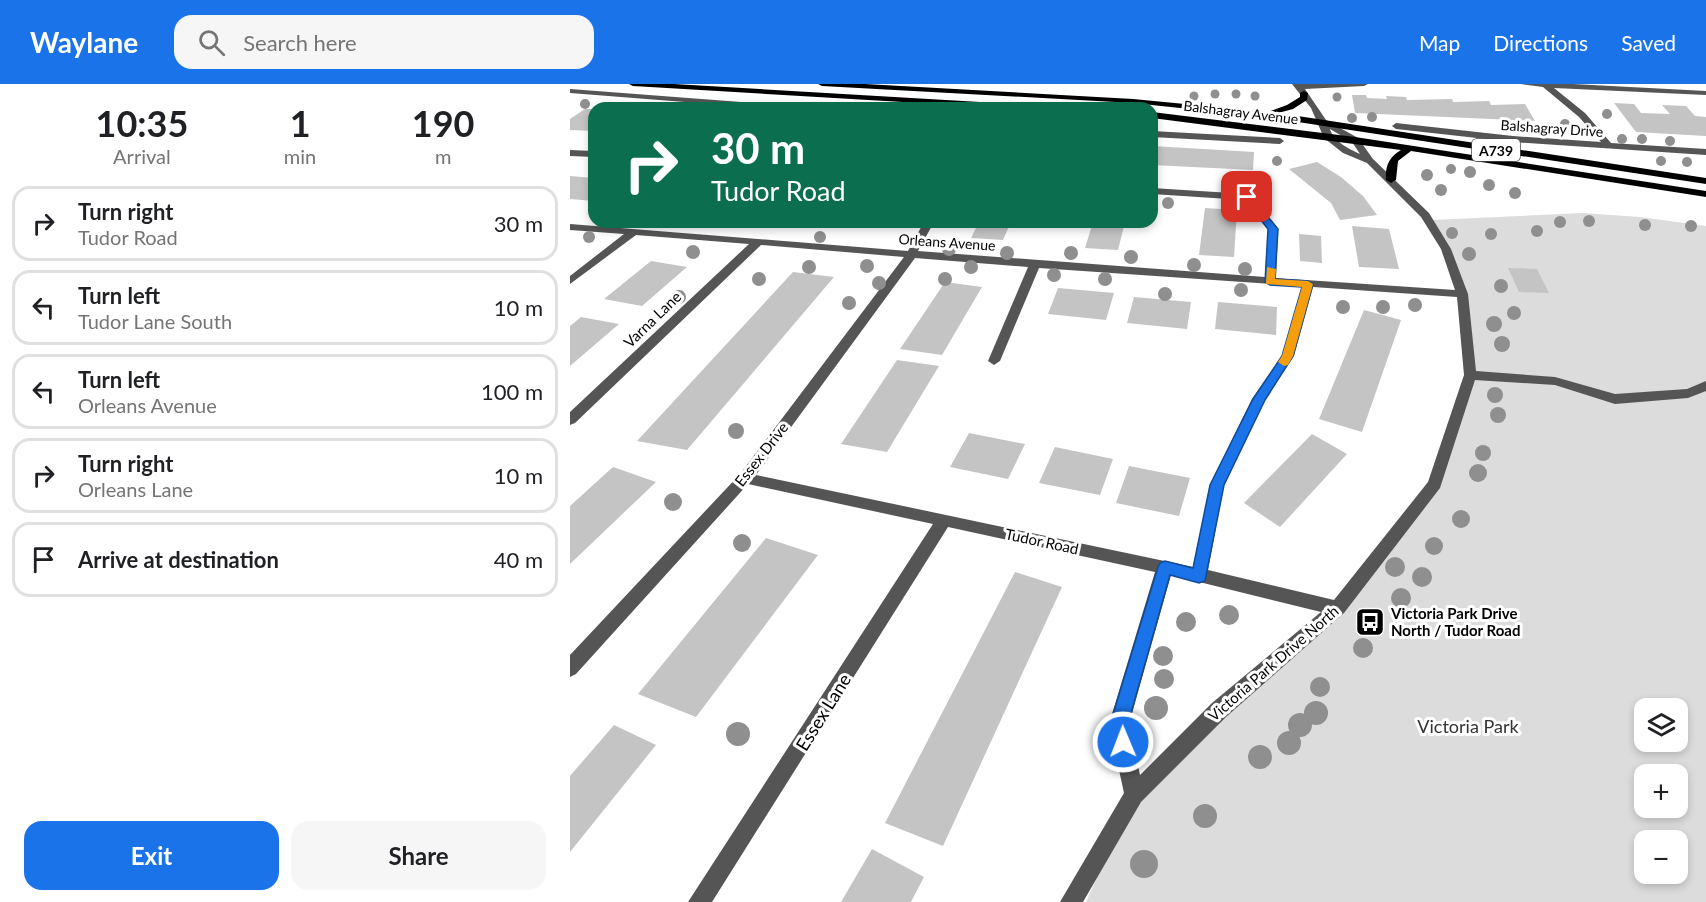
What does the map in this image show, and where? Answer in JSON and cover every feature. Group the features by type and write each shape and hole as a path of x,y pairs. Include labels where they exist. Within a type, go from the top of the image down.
{"main road":[{"path":"633,84 944,102"},
{"name":"Balshagray Avenue","path":"822,84 1143,102"},
{"path":"1265,114 1299,103 1304,98 1300,88"},
{"name":"Balshagray Avenue","path":"1158,103 1265,114"},
{"name":"A739","path":"1265,114 1706,181"},
{"name":"Balshagray Avenue","path":"1158,116 1327,136"},
{"name":"A739","path":"1327,136 1706,194"},
{"path":"1391,180 1392,161 1396,155 1409,149"}],"street":[{"path":"1300,88 1364,84"},
{"path":"1525,84 1706,93"},
{"path":"1544,84 1582,115 1608,146"},
{"path":"1300,88 1324,122 1327,136"},
{"path":"570,91 715,102"},
{"name":"Victoria Park Drive North","path":"1071,902 1134,795 1219,710 1338,608 1435,484 1470,375 1462,294 1446,249 1425,215 1370,161 1355,140 1324,122"},
{"name":"Balshagray Drive","path":"1396,126 1513,139 1706,152"},
{"name":"Balshagray Avenue","path":"1158,134 1280,141"},
{"name":"Victoria Park Drive North","path":"1327,136 1346,151 1370,161"},
{"path":"570,153 588,154"},
{"path":"1158,191 1247,197 1273,229 1270,282"},
{"name":"Orleans Avenue","path":"570,227 910,255 1462,294"},
{"name":"Essex Drive","path":"570,668 746,477 910,255 926,228"},
{"path":"570,281 634,232"},
{"name":"Varna Lane","path":"570,420 758,242"},
{"path":"994,361 1035,264"},
{"path":"1199,576 1217,485 1259,399 1288,356 1308,284"},
{"path":"1470,375 1555,381 1615,399 1688,393 1706,386"},
{"name":"Tudor Road","path":"746,477 1165,567 1338,608"},
{"name":"Essex Lane","path":"699,902 944,521"},
{"path":"1134,795 1119,724 1165,567"}],"green space":[{"name":"Victoria Park","path":"1583,213 1640,217 1706,226 1706,902 1086,902 1134,795 1338,608 1435,484 1470,375 1462,294 1432,220"}],"building":[{"path":"1352,95 1387,99 1386,96 1406,97 1407,100 1489,101 1491,105 1525,104 1535,121 1355,113"},
{"path":"1614,103 1634,104 1641,113 1670,114 1662,105 1686,106 1695,116 1706,117 1706,136 1636,132"},
{"path":"588,109 588,131 570,130 570,119"},
{"path":"1158,146 1254,152 1253,170 1158,165"},
{"path":"1317,162 1341,177 1363,196 1377,215 1340,220 1331,203 1289,169"},
{"path":"570,176 588,178 588,200 570,199"},
{"path":"1205,208 1237,210 1234,257 1199,255"},
{"path":"1352,226 1389,229 1399,269 1359,267"},
{"path":"976,228 1008,228 1003,240 971,238"},
{"path":"1091,228 1124,228 1118,250 1085,248"},
{"path":"1299,234 1321,236 1322,263 1300,261"},
{"path":"651,261 687,267 642,306 604,299"},
{"path":"1508,268 1537,269 1549,293 1519,292"},
{"path":"793,272 834,277 687,450 637,441"},
{"path":"945,282 982,287 942,355 900,349"},
{"path":"1058,288 1114,293 1106,320 1048,314"},
{"path":"1134,297 1191,302 1187,329 1127,323"},
{"path":"1218,302 1277,307 1276,335 1215,329"},
{"path":"1364,310 1401,320 1362,432 1319,419"},
{"path":"581,317 619,324 570,366 570,326"},
{"path":"897,360 939,366 887,452 841,444"},
{"path":"969,433 1025,444 1008,479 950,467"},
{"path":"1312,434 1347,454 1280,527 1244,503"},
{"path":"1055,447 1113,459 1100,495 1039,483"},
{"path":"1129,466 1190,478 1179,516 1116,503"},
{"path":"613,467 656,482 570,564 570,506"},
{"path":"766,538 818,555 696,717 638,694"},
{"path":"1015,572 1062,587 943,846 885,823"},
{"path":"614,725 656,745 570,852 570,776"},
{"path":"872,849 924,877 911,902 841,902"}],"slow traffic":[{"path":"1271,269 1270,282 1308,284 1288,356 1284,362"}],"place":[{"name":"Victoria Park Drive North / Tudor Road","path":"1370,622"}],"route":[{"path":"1123,742 1119,724 1165,567 1199,576 1217,485 1259,399 1288,356 1308,284 1270,282 1273,229 1247,197"}]}
